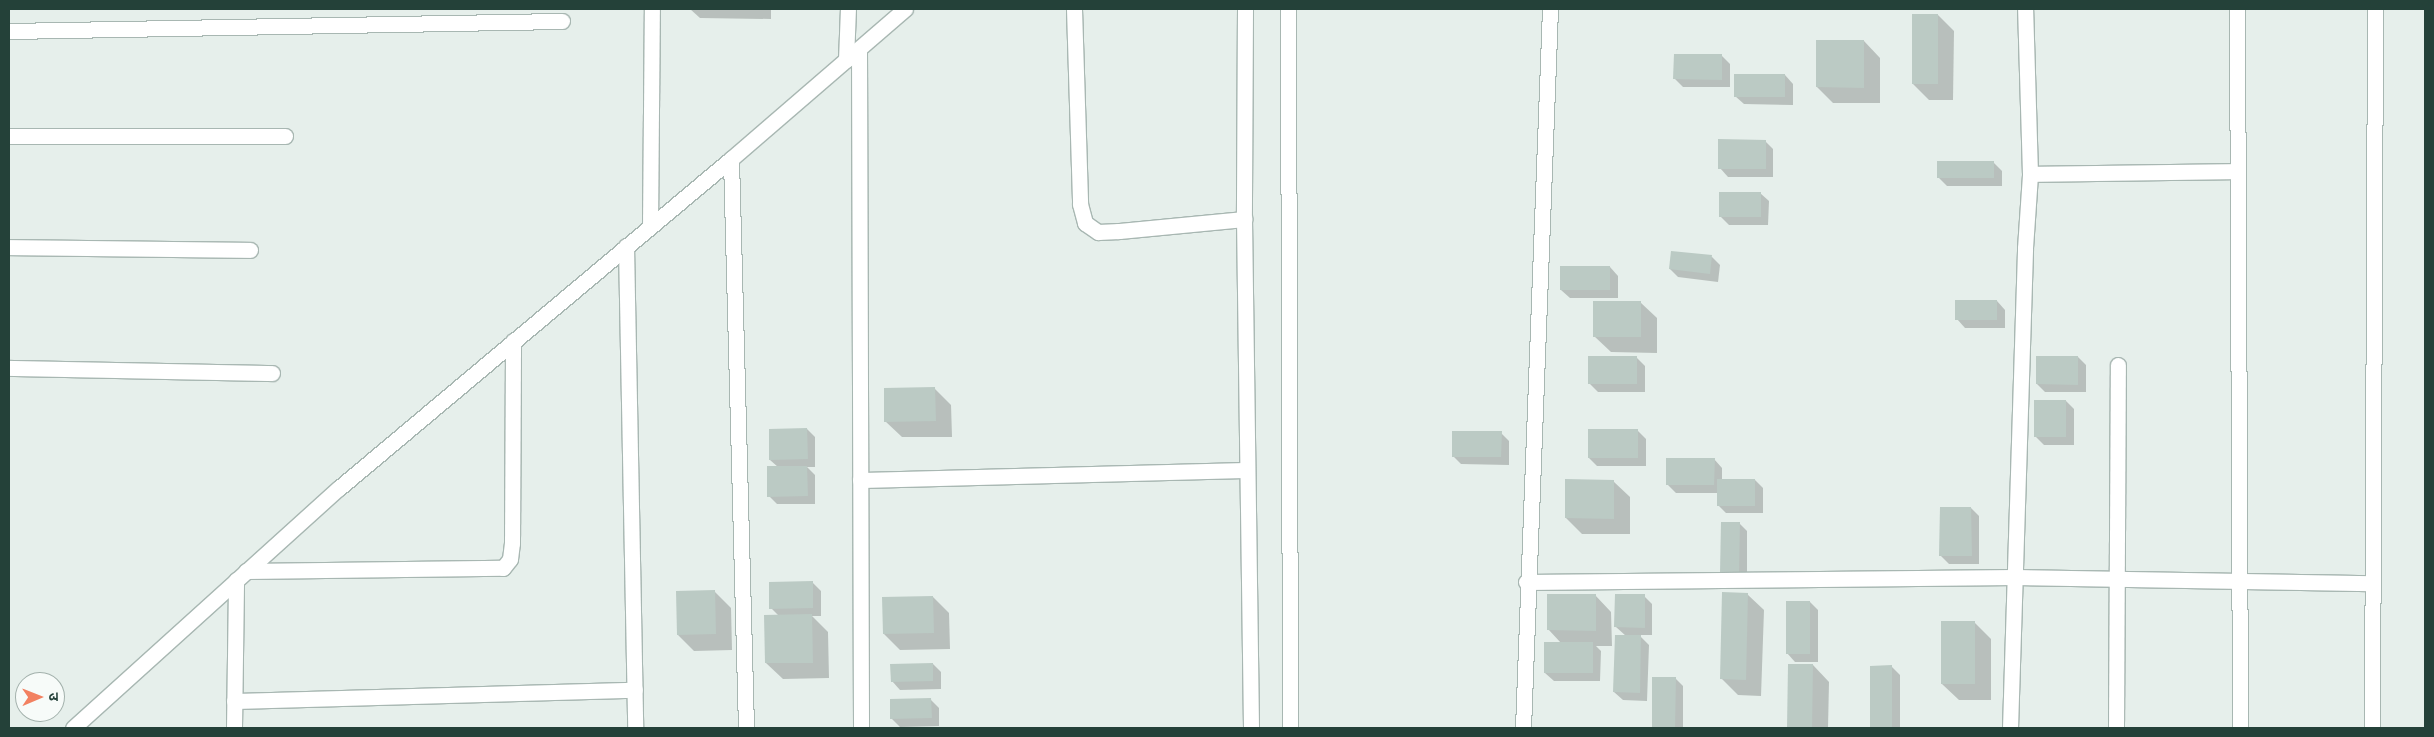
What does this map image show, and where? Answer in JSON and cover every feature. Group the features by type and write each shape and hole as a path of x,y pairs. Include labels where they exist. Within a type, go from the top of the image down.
{"street":[{"path":"650,225 652,9"},
{"path":"846,60 848,9"},
{"path":"73,728 241,576 513,340 731,160 905,9"},
{"path":"1074,9 1080,204 1085,223 1098,232 1244,219"},
{"path":"1245,9 1244,219 1251,728"},
{"path":"1288,9 1290,728"},
{"path":"1523,728 1526,582 1537,419 1550,9"},
{"path":"2010,728 2025,248 2030,174 2025,9"},
{"path":"2237,9 2236,172 2240,728"},
{"path":"2372,728 2375,9"},
{"path":"9,31 562,21"},
{"path":"859,49 861,728"},
{"path":"9,136 285,136"},
{"path":"731,160 746,728"},
{"path":"2030,174 2236,172"},
{"path":"626,246 635,728"},
{"path":"9,247 250,250"},
{"path":"241,576 503,568 510,559 512,543 513,340"},
{"path":"2116,728 2118,365"},
{"path":"9,368 272,373"},
{"path":"860,480 1247,470"},
{"path":"234,728 241,576"},
{"path":"1526,582 2015,577 2240,579 2372,583"},
{"path":"234,701 635,690"}],"building":[{"path":"1912,14 1938,14 1938,84 1912,84"},
{"path":"1816,40 1864,40 1864,88 1816,87"},
{"path":"1674,54 1722,54 1722,80 1673,79"},
{"path":"1734,74 1785,74 1785,97 1734,97"},
{"path":"1718,139 1766,140 1766,169 1718,169"},
{"path":"1937,161 1994,161 1994,178 1937,178"},
{"path":"1719,192 1761,192 1761,217 1719,217"},
{"path":"1671,251 1712,255 1710,274 1669,269"},
{"path":"1560,266 1610,266 1610,290 1560,290"},
{"path":"1955,300 1997,300 1997,320 1955,320"},
{"path":"1593,301 1641,301 1641,337 1593,337"},
{"path":"1588,356 1637,356 1637,384 1588,384"},
{"path":"2036,356 2078,356 2078,385 2036,384"},
{"path":"935,387 936,421 884,422 884,388"},
{"path":"2034,400 2066,400 2066,437 2034,437"},
{"path":"807,428 808,459 769,460 769,429"},
{"path":"1588,429 1638,429 1638,458 1588,458"},
{"path":"1452,431 1502,431 1501,457 1452,457"},
{"path":"1666,458 1715,458 1714,485 1666,485"},
{"path":"767,466 807,466 808,496 767,497"},
{"path":"1565,479 1614,480 1614,519 1565,518"},
{"path":"1717,479 1755,479 1755,506 1717,506"},
{"path":"1940,507 1971,507 1972,556 1939,556"},
{"path":"1721,522 1740,522 1739,573 1720,573"},
{"path":"813,581 813,608 769,609 769,582"},
{"path":"715,590 716,634 677,635 676,591"},
{"path":"1722,592 1748,593 1746,680 1720,679"},
{"path":"1547,594 1596,594 1596,631 1547,630"},
{"path":"1615,594 1645,594 1645,628 1614,627"},
{"path":"933,596 934,633 883,634 882,597"},
{"path":"1786,601 1810,601 1810,654 1786,654"},
{"path":"812,614 813,663 765,663 764,615"},
{"path":"1941,621 1975,621 1975,684 1941,684"},
{"path":"1615,635 1641,635 1640,693 1613,692"},
{"path":"1544,642 1593,642 1593,673 1544,673"},
{"path":"933,663 933,681 891,682 890,664"},
{"path":"1788,664 1813,664 1812,728 1787,728"},
{"path":"1892,665 1892,728 1870,728 1870,666"},
{"path":"1652,677 1676,677 1675,728 1652,728"},
{"path":"931,698 932,718 890,719 890,699"}]}
